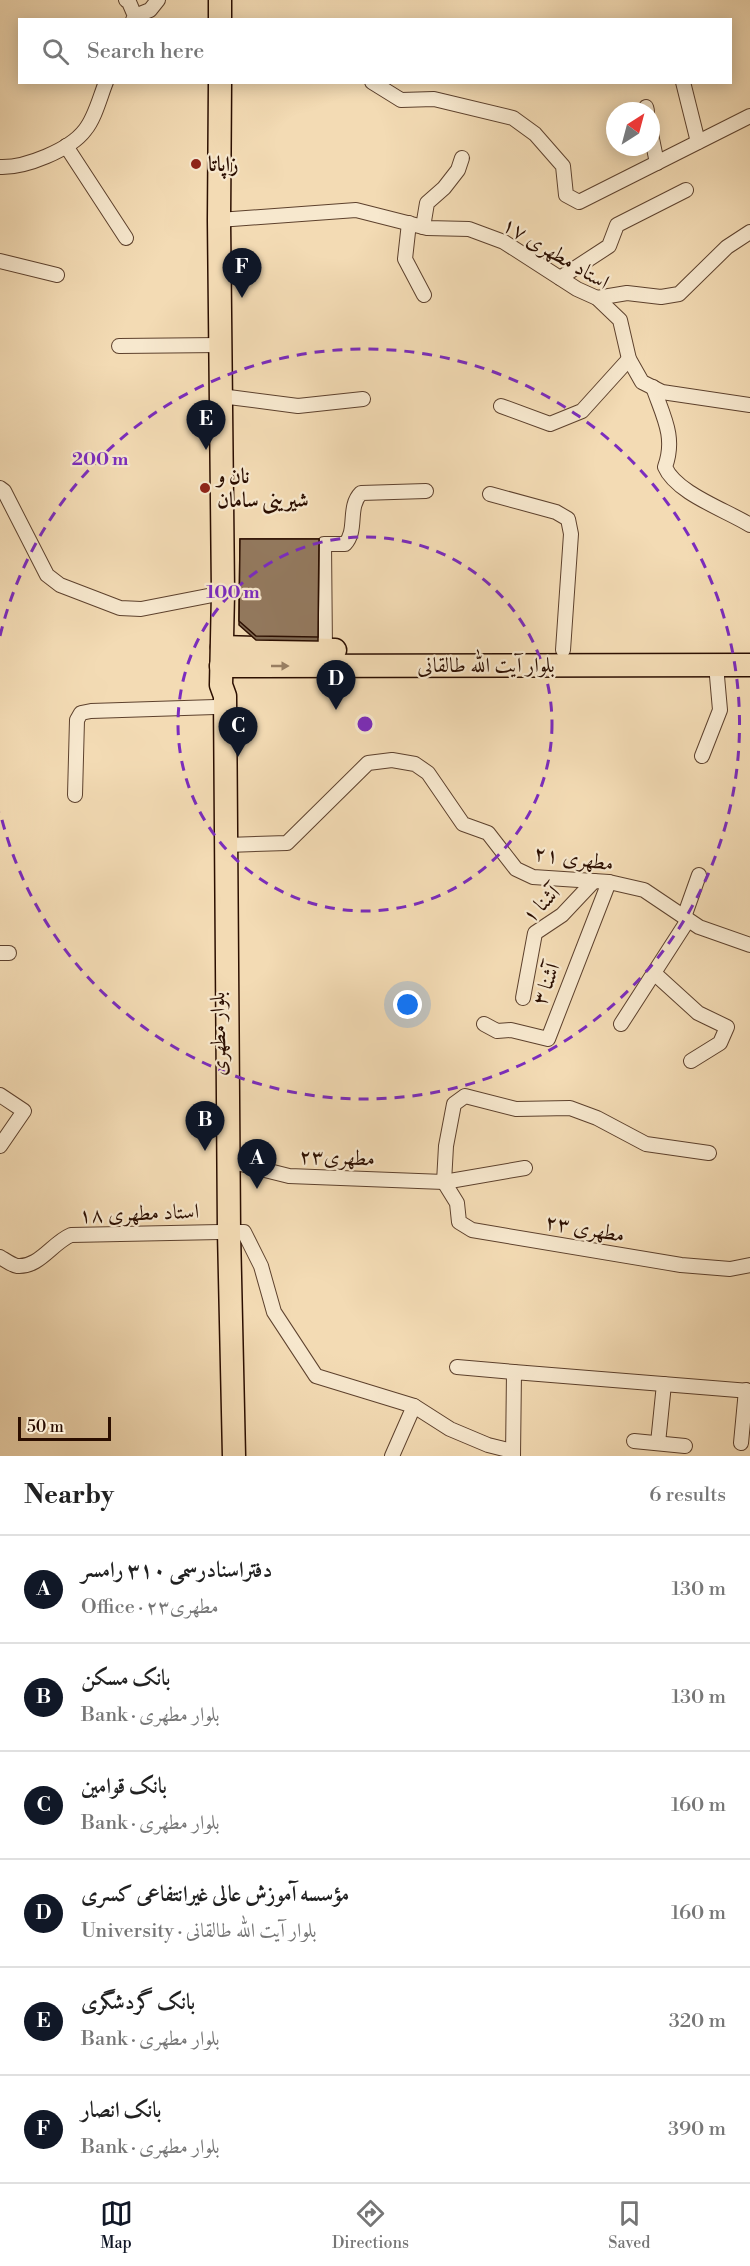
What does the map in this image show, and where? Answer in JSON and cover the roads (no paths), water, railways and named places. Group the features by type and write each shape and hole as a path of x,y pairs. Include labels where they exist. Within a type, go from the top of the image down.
{"main road":[{"path":"220,0 220,18"},
{"name":"بلوار مطهری","path":"220,84 223,593 221,666 215,707 227,845 229,1161 224,1232"},
{"name":"بلوار آیت الله طالقانی","path":"221,666 325,650 563,650 665,658 716,665 750,665"},
{"name":"بلوار آیت الله طالقانی","path":"221,666 665,658 750,650"},
{"name":"بلوار مطهری","path":"221,666 225,696 220,752 224,1232 229,1453"}],"street":[{"path":"126,0 129,2 134,18 150,10 158,0"},
{"path":"0,167 9,167 47,156 73,143 87,129 105,84"},
{"path":"375,84 401,100 434,99 513,118 535,134 563,166 566,195 579,202 750,116"},
{"path":"684,84 698,142"},
{"path":"66,146 126,238"},
{"path":"656,156 657,163"},
{"path":"424,295 405,259 416,225 428,203 458,170 462,158"},
{"path":"560,278 609,246 617,225 686,190"},
{"name":"استاد مطهری ۱۷","path":"219,220 356,210 416,225 469,229 504,242 577,289 597,298 620,320 629,359 642,382 653,387"},
{"path":"597,298 627,293 661,297 679,294 727,247 750,232"},
{"path":"0,261 57,275"},
{"path":"119,346 220,345"},
{"path":"501,406 550,424 582,411 629,359"},
{"path":"653,387 662,392 750,405"},
{"path":"653,387 670,437 670,453 665,467 668,476 680,488 750,525"},
{"path":"221,396 298,405 363,399"},
{"path":"0,488 4,491 47,575 60,585 120,608 141,609 223,593"},
{"path":"325,650 324,544 345,544 351,538 356,499 361,493 426,491"},
{"path":"490,494 556,512 568,519 571,534 563,650"},
{"path":"702,756 720,710 716,665"},
{"path":"75,795 77,720 81,713 215,707"},
{"name":"مطهری ۲۱","path":"227,845 287,843 368,763 392,760 415,764 428,773 463,824 488,833 516,869 533,877 609,882 644,891 690,922 750,945"},
{"path":"621,1024 690,922 699,875"},
{"name":"آشنا ۱","path":"523,998 535,933 562,915 594,881"},
{"name":"آشنا ۳","path":"484,1024 497,1031 511,1030 548,1039 609,882"},
{"path":"654,973 698,1013 727,1027 720,1043 691,1061"},
{"path":"0,1095 24,1111 0,1146"},
{"path":"444,1182 446,1146 454,1104 465,1096 516,1109 570,1108 597,1118 646,1144 709,1153"},
{"name":"مطهری۲۳","path":"229,1161 289,1176 444,1182 525,1168"},
{"name":"مطهری ۲۳","path":"444,1182 457,1203 459,1222 472,1230 681,1266 730,1269 750,1265"},
{"path":"224,1232 244,1232 261,1266 274,1312 316,1376 414,1406 450,1429 513,1454 514,1372"},
{"name":"استاد مطهری ۱۸","path":"0,1257 16,1266 34,1264 62,1239 71,1235 224,1232"},
{"path":"456,1367 748,1390 741,1443"},
{"path":"658,1443 664,1384"},
{"path":"392,1456 414,1406"},
{"path":"634,1441 685,1446"}],"place":[{"name":"زاپاتا","path":"196,164"},
{"name":"بانک انصار","path":"242,298"},
{"name":"بانک گردشگری","path":"206,450"},
{"name":"نان و شیرینی سامان","path":"205,488"},
{"name":"مؤسسه آموزش عالی غیرانتفاعی کسری","path":"336,710"},
{"name":"بانک قوامین","path":"238,757"},
{"name":"بانک مسکن","path":"205,1151"},
{"name":"دفتراسنادرسمی ۳۱۰ رامسر","path":"257,1189"}]}
